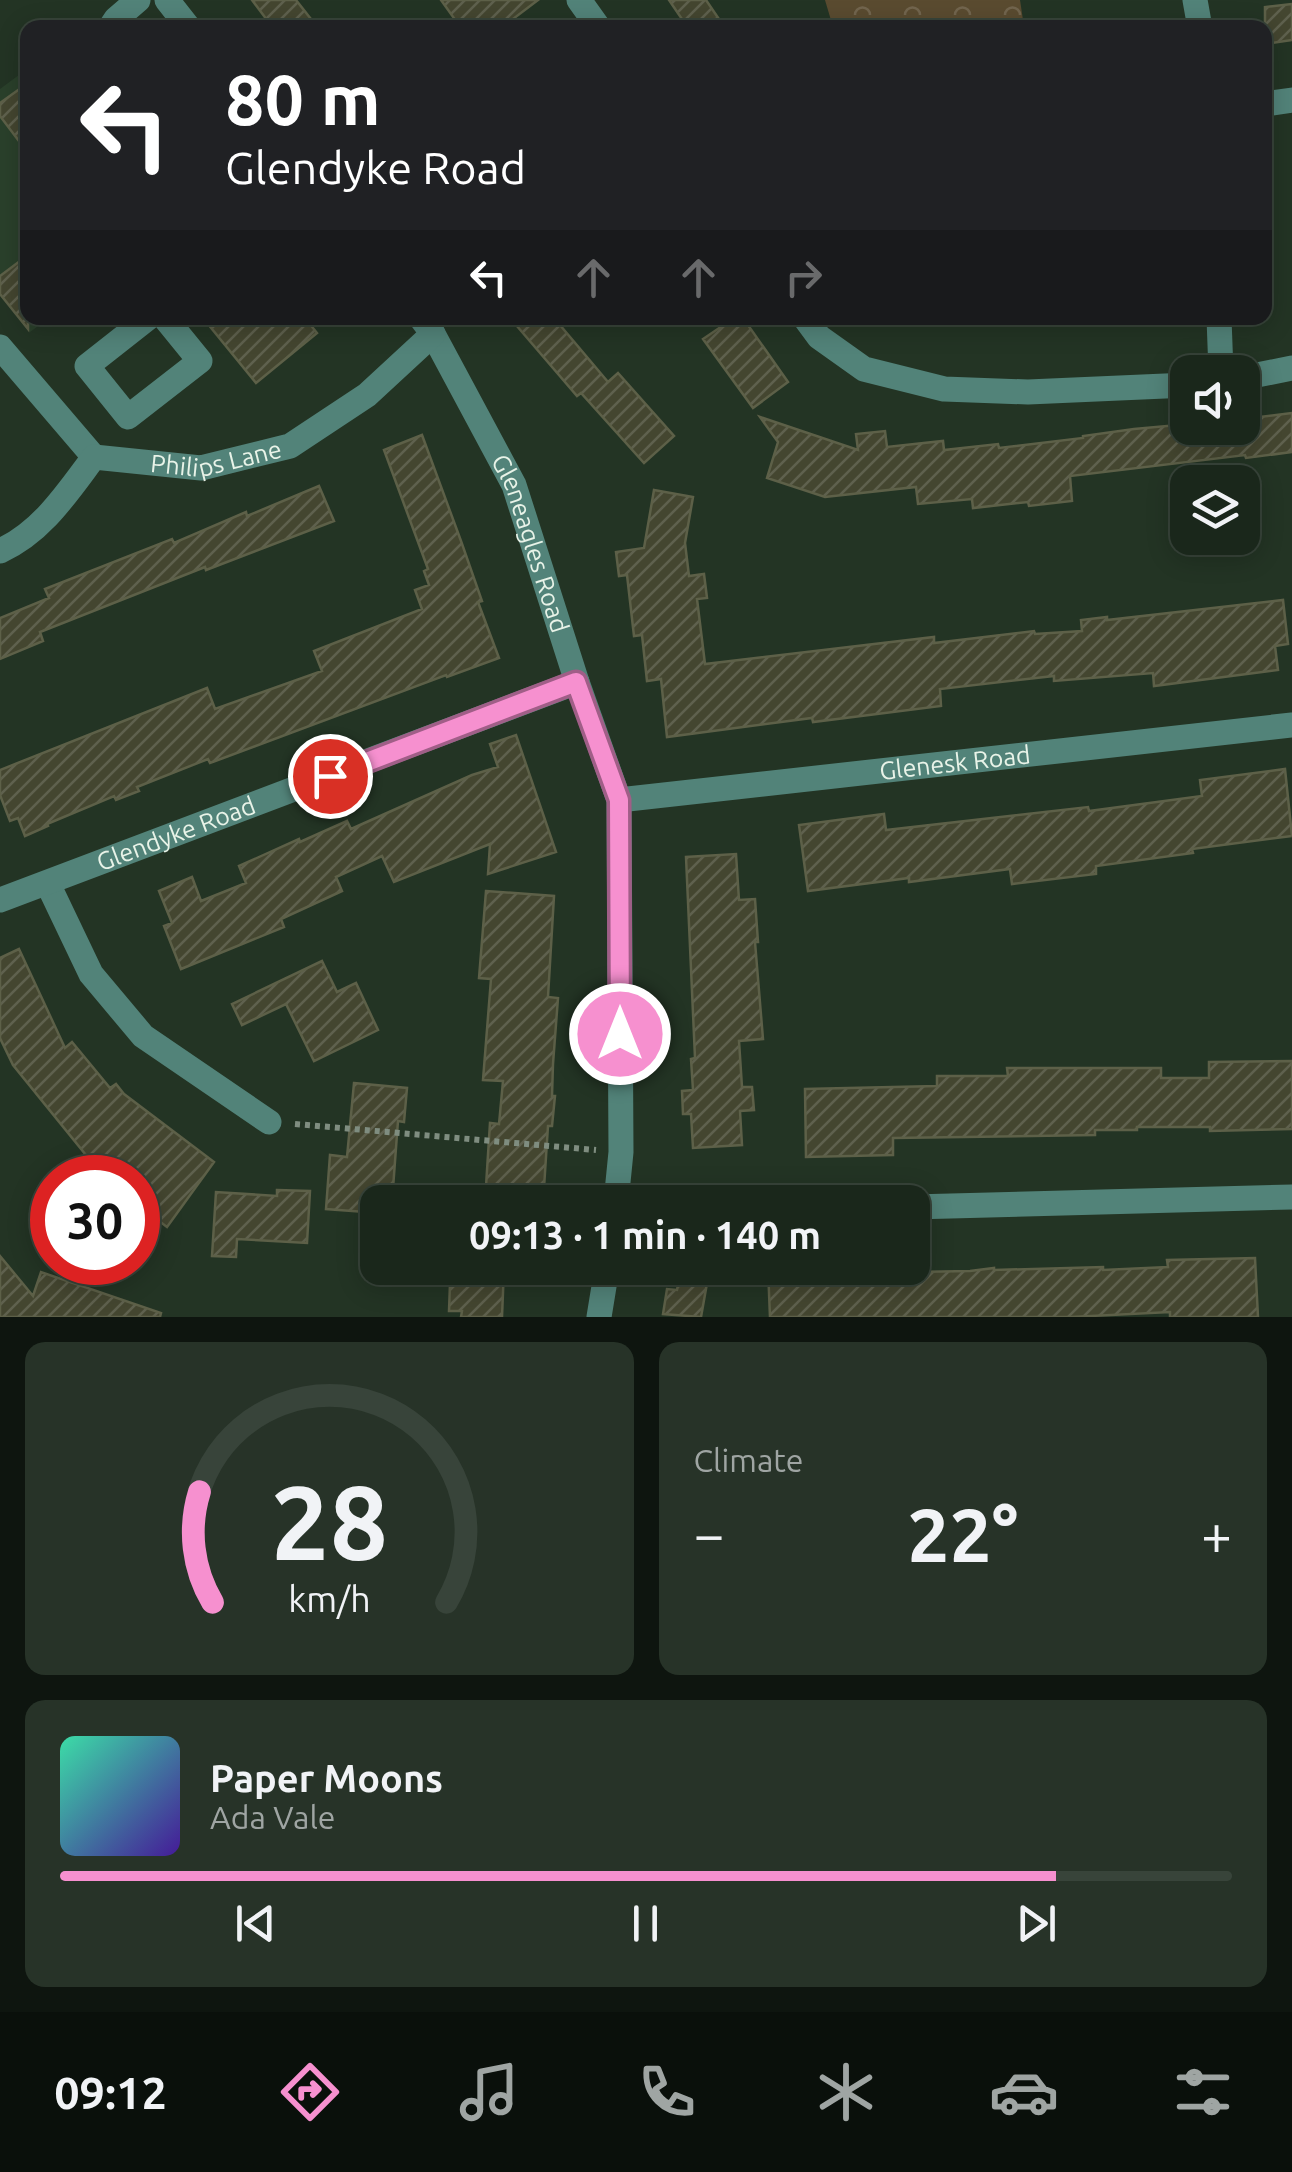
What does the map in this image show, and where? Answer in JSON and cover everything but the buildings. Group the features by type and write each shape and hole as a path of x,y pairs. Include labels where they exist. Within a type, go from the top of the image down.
{"street":[{"path":"115,20 138,0"},
{"path":"139,325 88,366 128,417 200,360 171,325"},
{"path":"810,325 819,337 864,369 944,388 1028,392 1170,386"},
{"path":"1220,325 1221,355"},
{"name":"Philips Lane","path":"94,457 201,468 290,446 367,395 427,326"},
{"name":"Gleneagles Road","path":"427,326 514,486 576,682 619,800 621,1152 618,1185"},
{"path":"0,347 94,457 51,514 16,544 0,552"},
{"path":"1260,374 1292,368"},
{"name":"Glendyke Road","path":"0,900 576,682"},
{"name":"Glenesk Road","path":"619,800 1292,725"},
{"path":"48,884 91,974 143,1036 269,1122"},
{"path":"930,1206 1292,1196"},
{"path":"599,1317 604,1285"}],"path":[{"path":"269,1122 621,1152"}],"shaded area":[{"path":"20,74 20,319 0,294 0,89"}],"green space":[{"path":"825,0 1020,0 1023,20 831,20"}],"route":[{"path":"330,776 576,682 619,800 620,1034"}]}
